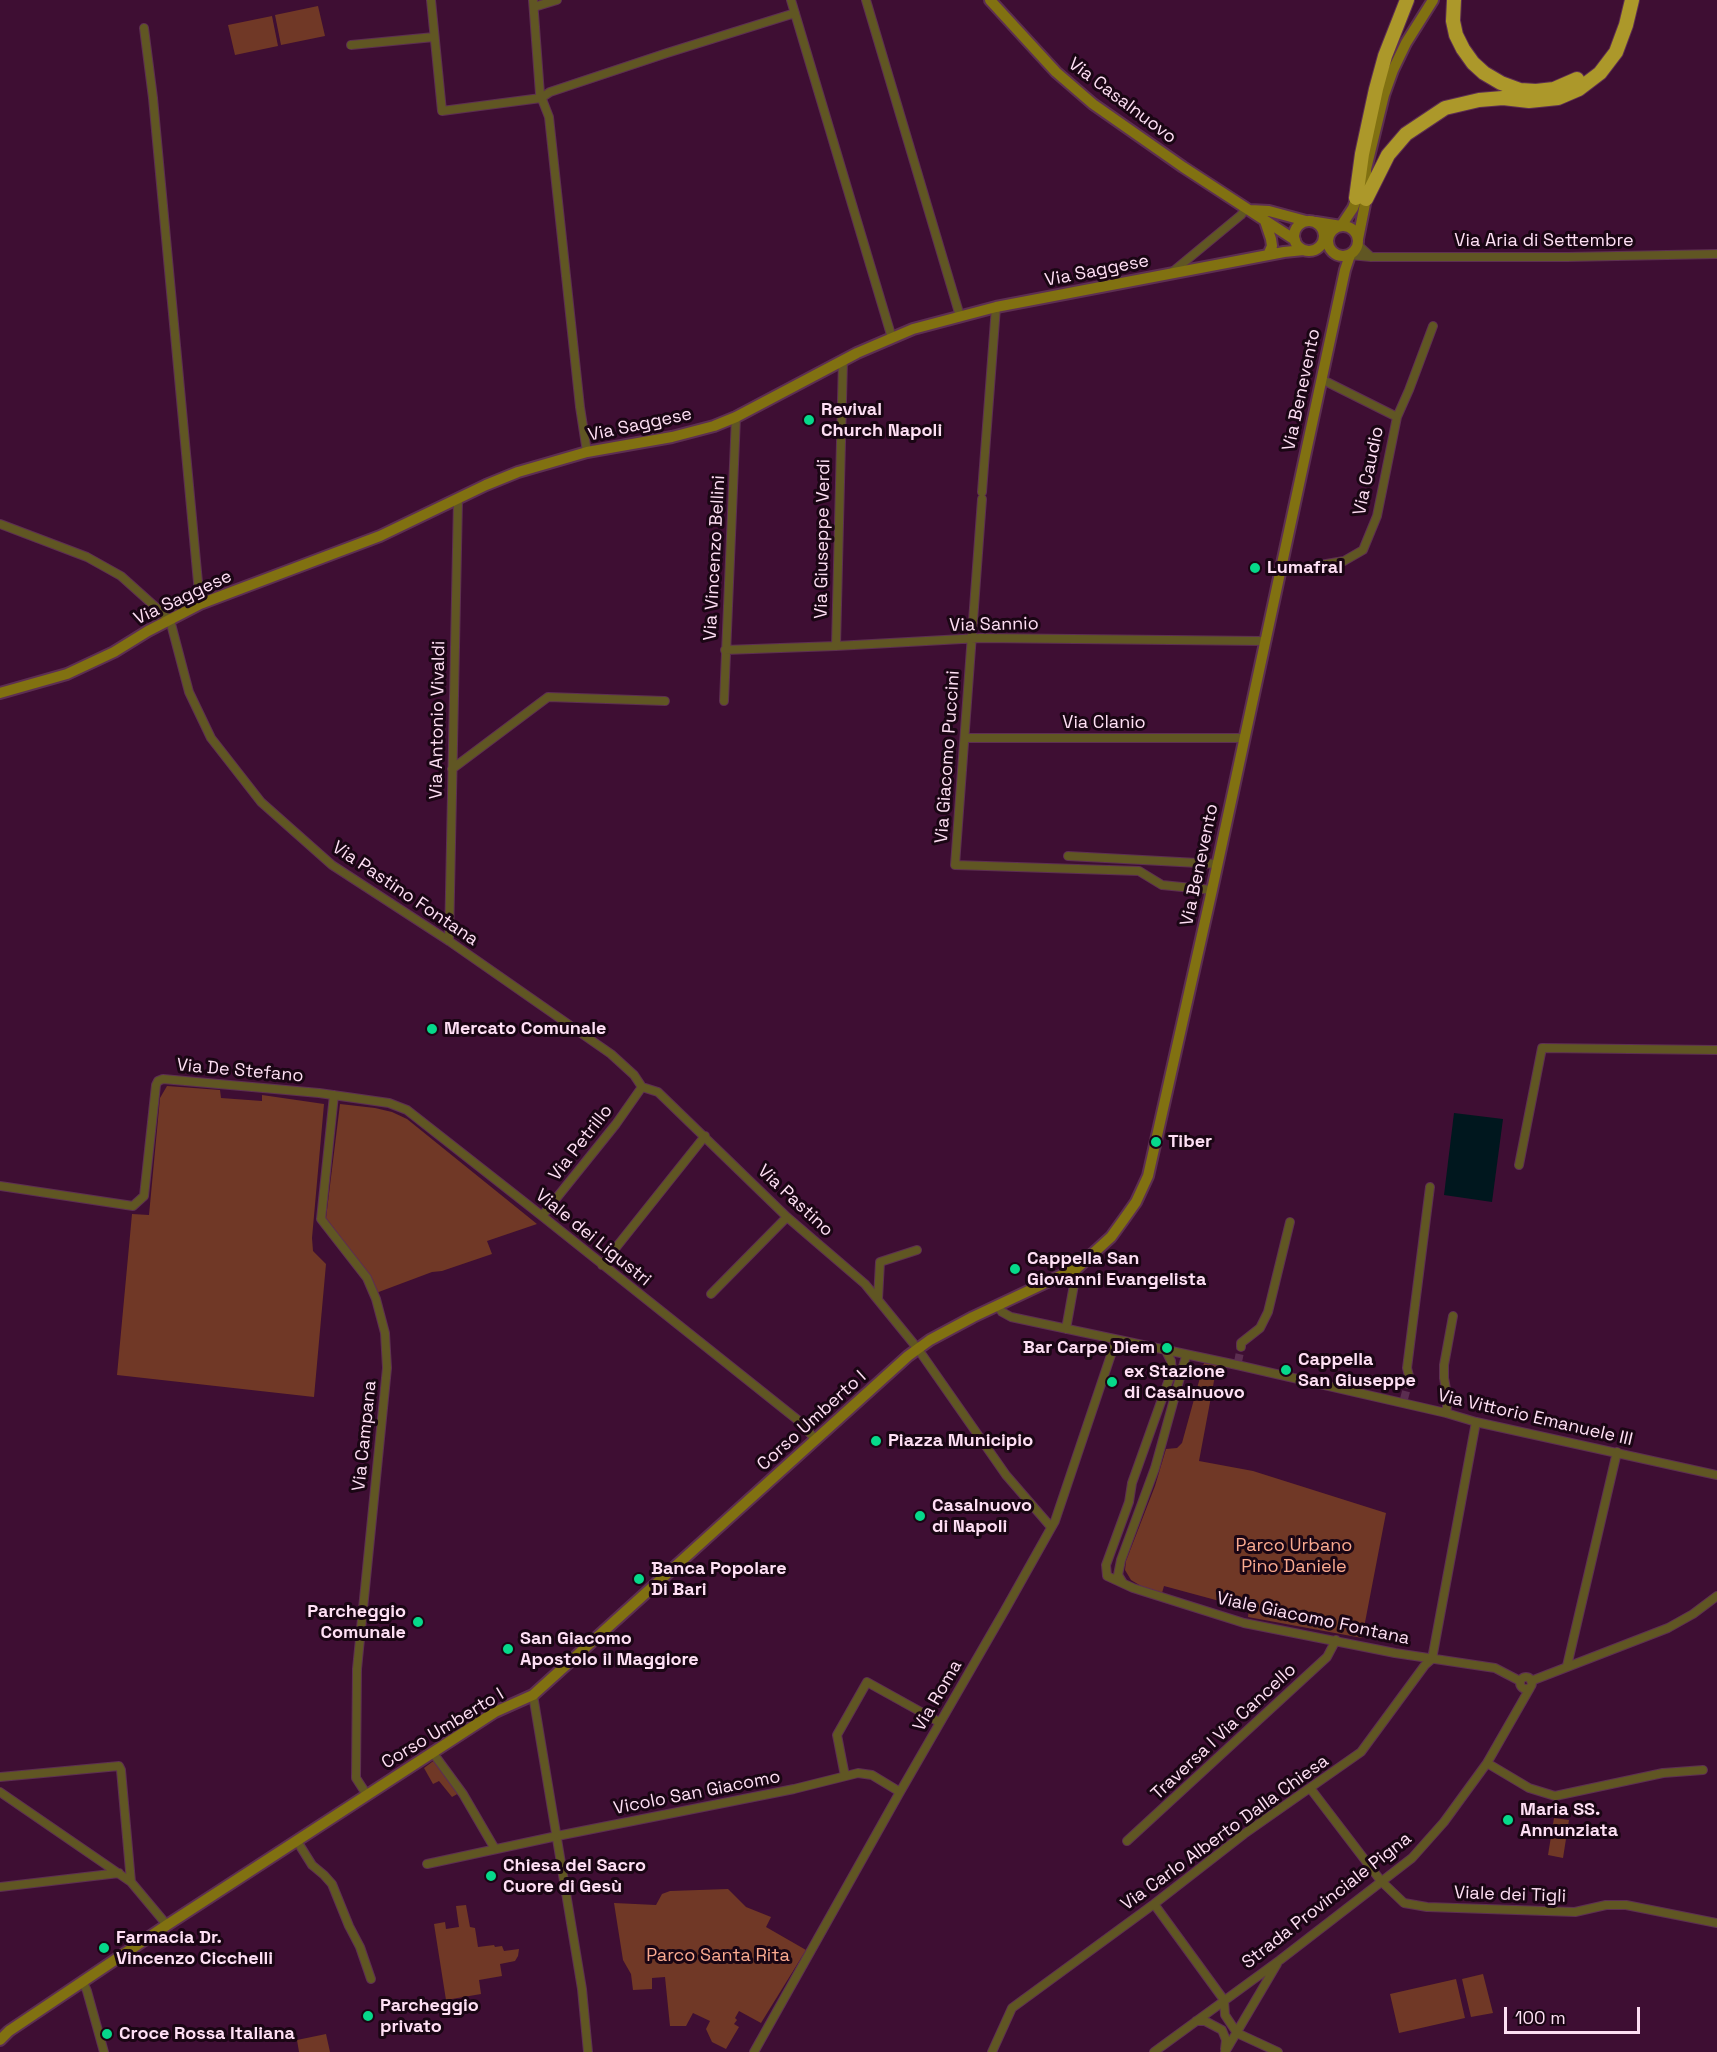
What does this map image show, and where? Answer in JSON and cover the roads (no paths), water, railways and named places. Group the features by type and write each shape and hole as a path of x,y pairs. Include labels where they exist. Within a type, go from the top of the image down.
{"highway":[{"path":"1361,199 1362,154 1376,89 1385,56 1407,0"},
{"path":"1454,0 1453,21 1456,35 1462,49 1473,63 1501,83 1520,90 1536,91 1572,82 1590,71 1608,48 1623,0"},
{"path":"1361,199 1394,148 1407,134 1445,108 1479,100 1503,98 1529,101 1558,98 1579,89 1600,73 1616,52 1632,0"}],"main road":[{"name":"Via Casalnuovo","path":"990,0 1056,72 1093,104 1295,240"},
{"path":"1338,256 1350,255 1358,242 1366,170 1384,95 1406,43 1432,0"},
{"path":"1345,270 1338,256 1328,247 1328,237 1333,230 1341,226 1361,199"},
{"path":"1248,209 1341,226 1354,230 1358,242"},
{"path":"1264,221 1272,246 1268,255"},
{"path":"1311,221 1322,228 1324,240 1318,248 1307,250 1300,248 1294,235 1298,226 1311,221"},
{"path":"1268,255 1295,240"},
{"name":"Via Saggese","path":"0,693 67,674 114,652 200,604 380,536 518,472 587,452 672,437 714,426 736,417 843,360 913,329 996,307 1268,255 1307,250 1338,256"},
{"name":"Via Benevento","path":"918,1349 930,1340 1077,1268 1111,1237 1136,1202 1148,1176 1350,255"},
{"name":"Corso Umberto I","path":"0,2040 167,1925 495,1712 533,1695 815,1439 918,1349"}],"street":[{"path":"431,0 442,111 542,98 550,92 795,13"},
{"path":"557,0 534,4 542,98 549,117 580,407 587,452"},
{"path":"791,0 892,338"},
{"path":"866,0 960,316"},
{"path":"144,28 154,110 200,604"},
{"path":"351,45 434,36"},
{"path":"1170,273 1248,209"},
{"path":"1358,242 1371,257"},
{"name":"Via Aria di Settembre","path":"1350,255 1371,257 1567,257 1717,254"},
{"name":"Via Giacomo Puccini","path":"996,307 956,865 1139,871 1162,885 1212,890"},
{"name":"Via Caudio","path":"1279,572 1344,561 1363,550 1377,516 1396,417 1409,390 1433,326"},
{"name":"Via Giuseppe Verdi","path":"836,646 843,360"},
{"name":"Via Caudio","path":"1321,379 1396,417"},
{"name":"Via Vincenzo Bellini","path":"724,701 736,417"},
{"name":"Via Antonio Vivaldi","path":"449,941 458,500"},
{"path":"0,524 87,557 121,576 170,620"},
{"name":"Via Pastino Fontana","path":"170,620 189,692 211,738 261,802 332,865 449,941 611,1054 634,1075 642,1088"},
{"name":"Via Sannio","path":"726,650 971,639 1264,641"},
{"path":"452,770 548,697 665,701"},
{"name":"Via Clanio","path":"964,738 1244,738"},
{"path":"1068,856 1217,864"},
{"path":"1519,1165 1542,1048 1717,1050"},
{"name":"Via De Stefano","path":"0,1186 134,1206 144,1196 156,1085 163,1079 334,1095"},
{"name":"Via Pastino","path":"642,1088 658,1092 787,1217 865,1284 918,1349"},
{"name":"Via Petrillo","path":"542,1216 642,1088"},
{"name":"Viale dei Ligustri","path":"334,1095 389,1102 407,1110 799,1421 815,1439"},
{"name":"Via Campana","path":"334,1095 321,1219 367,1278 376,1299 385,1333 387,1368 357,1669 356,1778 367,1795"},
{"path":"602,1265 705,1136"},
{"path":"1408,1384 1407,1368 1430,1187"},
{"path":"711,1294 787,1217"},
{"path":"1241,1347 1242,1343 1260,1328 1268,1312 1290,1222"},
{"path":"878,1299 879,1262 917,1251"},
{"path":"1066,1329 1077,1268"},
{"name":"Via Vittorio Emanuele III","path":"998,1306 1002,1312 1011,1317 1404,1401 1476,1422 1717,1475"},
{"path":"1446,1413 1448,1400 1444,1365 1454,1316"},
{"name":"Via Roma","path":"754,2052 1051,1527 1116,1340"},
{"path":"918,1349 1006,1475 1051,1527"},
{"path":"1123,1583 1107,1576 1106,1565 1129,1502 1132,1482 1172,1371 1171,1361 1166,1351"},
{"path":"1123,1583 1118,1575 1121,1560 1155,1468 1186,1356"},
{"path":"1432,1659 1476,1422"},
{"path":"1567,1666 1617,1452"},
{"name":"Viale Giacomo Fontana","path":"1123,1583 1132,1588 1244,1623 1432,1659 1495,1668 1520,1681 1525,1677 1531,1684"},
{"path":"1531,1684 1567,1666 1668,1628 1693,1614 1717,1596"},
{"name":"Traversa I Via Cancello","path":"1127,1841 1327,1657 1336,1640"},
{"name":"Via Carlo Alberto Dalla Chiesa","path":"992,2052 1012,2008 1154,1904 1244,1834 1361,1752 1425,1665 1432,1659"},
{"path":"845,1776 837,1735 867,1682 939,1722"},
{"name":"Strada Provinciale Pigna","path":"1154,2052 1280,1960 1412,1858 1444,1821 1487,1763 1531,1684"},
{"path":"533,1695 582,1989 588,2052"},
{"path":"434,1753 463,1794 495,1849"},
{"path":"1487,1763 1529,1788 1555,1796 1663,1773 1703,1770"},
{"path":"0,1778 119,1766 131,1882"},
{"name":"Vicolo San Giacomo","path":"427,1864 794,1790 845,1776 866,1773 900,1791"},
{"name":"Viale dei Tigli","path":"1310,1788 1381,1881 1404,1903 1575,1912 1606,1905 1626,1905 1717,1923"},
{"path":"0,1792 131,1882 167,1925"},
{"path":"297,1841 312,1864 332,1884 360,1947 371,1979"},
{"path":"0,1887 119,1873"},
{"path":"1154,1904 1224,2000 1225,2015 1236,2033 1278,2052"},
{"path":"1225,2052 1280,1960"},
{"path":"82,1982 87,1991 104,2052"},
{"path":"1242,1988 1249,1988 1253,1993 1254,2001"},
{"path":"1195,2022 1205,2021 1222,2030 1226,2040 1225,2052"}],"water":[{"path":"1454,1113 1503,1119 1492,1202 1444,1195"}],"tunnel":[{"path":"1238,1362 1241,1347"},
{"path":"1404,1399 1408,1384"}],"place":[{"name":"Revival Church Napoli","path":"809,420"},
{"name":"Lumafral","path":"1255,568"},
{"name":"Mercato Comunale","path":"432,1029"},
{"name":"Tiber","path":"1156,1142"},
{"name":"Cappella San Giovanni Evangelista","path":"1015,1269"},
{"name":"Bar Carpe Diem","path":"1167,1348"},
{"name":"Cappella San Giuseppe","path":"1286,1370"},
{"name":"ex Stazione di Casalnuovo","path":"1112,1382"},
{"name":"Piazza Municipio","path":"876,1441"},
{"name":"Casalnuovo di Napoli","path":"920,1516"},
{"name":"Banca Popolare Di Bari","path":"639,1579"},
{"name":"Parcheggio Comunale","path":"418,1622"},
{"name":"San Giacomo Apostolo il Maggiore","path":"508,1649"},
{"name":"Maria SS. Annunziata","path":"1508,1820"},
{"name":"Chiesa del Sacro Cuore di Gesù","path":"491,1876"},
{"name":"Farmacia Dr. Vincenzo Cicchelli","path":"104,1948"},
{"name":"Parcheggio privato","path":"368,2016"},
{"name":"Croce Rossa Italiana","path":"107,2034"}],"park label":[{"name":"Parco Urbano Pino Daniele","path":"1294,1556"},
{"name":"Parco Santa Rita","path":"718,1956"}]}
